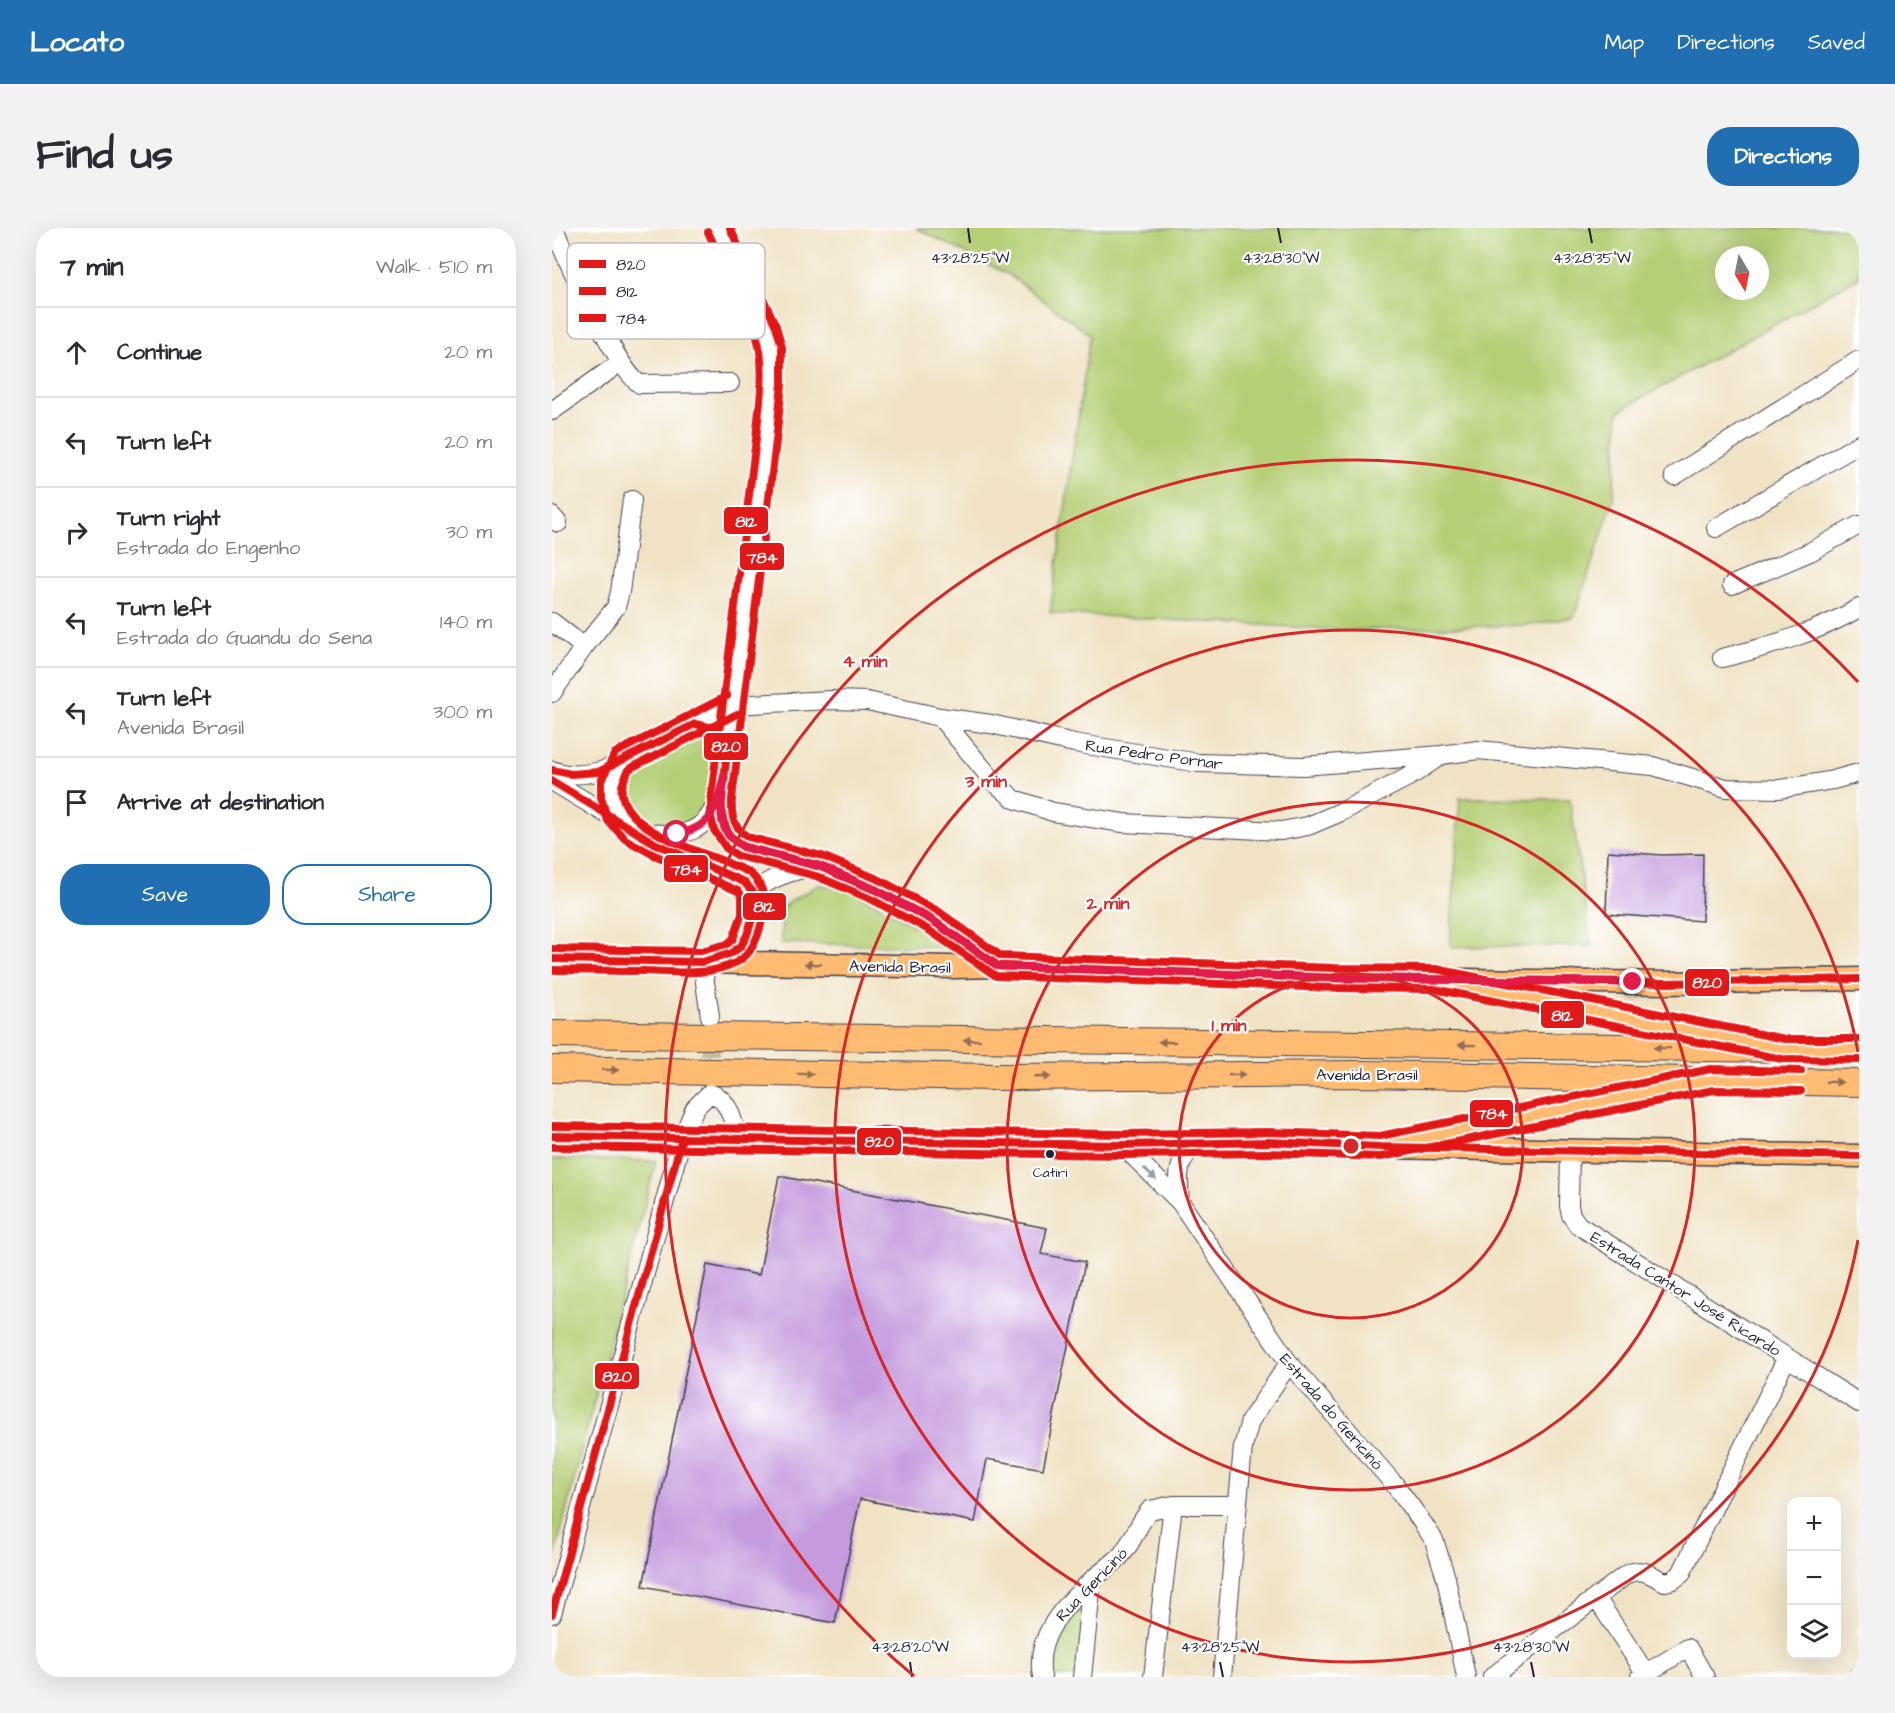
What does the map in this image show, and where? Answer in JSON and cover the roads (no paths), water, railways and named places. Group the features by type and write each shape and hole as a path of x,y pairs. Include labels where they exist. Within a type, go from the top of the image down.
{"highway":[{"path":"1435,979 1784,1049"},
{"name":"Avenida Brasil","path":"552,1034 1859,1050"},
{"name":"Avenida Brasil","path":"552,1069 996,1077 1360,1074 1859,1083"},
{"path":"1381,1147 1713,1079"}],"main road":[{"name":"Avenida Brasil","path":"552,960 998,966 1323,977 1666,983 1859,979"},
{"path":"552,1136 1122,1144 1268,1142 1381,1147 1859,1156"}],"street":[{"path":"554,228 567,259"},
{"path":"718,228 725,243"},
{"path":"765,328 772,349 772,383 724,777 721,815 727,835 735,843 744,847 819,866 901,903 940,926 998,966"},
{"path":"609,339 633,380 640,384 730,383"},
{"path":"1674,476 1859,360"},
{"path":"552,411 621,362"},
{"path":"1716,528 1859,444"},
{"path":"552,693 616,607 632,500"},
{"path":"1732,585 1810,552 1859,525"},
{"path":"1722,658 1779,644 1833,623 1859,608"},
{"path":"552,622 584,647"},
{"name":"Rua Pedro Pornar","path":"732,705 832,700 867,701 940,717 991,724 1074,743 1199,763 1303,766 1478,750 1653,766 1726,788 1780,789 1859,773"},
{"path":"552,770 578,775 591,774 732,705"},
{"path":"940,717 994,782 1014,799 1053,812 1123,823 1281,831 1308,826 1412,776 1441,755"},
{"path":"694,724 711,726 719,730 727,748"},
{"path":"621,761 611,784 611,796 617,815 628,828 655,834 677,834 690,831 709,819 715,808 724,777"},
{"path":"552,780 656,844 744,882 753,892 753,916 741,946 732,953 702,962 710,1016"},
{"path":"753,892 778,876 795,870 819,866"},
{"path":"552,1614 557,1576 682,1138 695,1108 710,1089 722,1099 738,1139"},
{"name":"Estrada do Gericinó","path":"1122,1144 1180,1202 1289,1363 1395,1485 1434,1540 1446,1578 1466,1677"},
{"path":"1180,1202 1178,1182 1180,1166 1183,1157 1196,1144"},
{"name":"Estrada Cantor José Ricardo","path":"1570,1149 1569,1206 1571,1215 1578,1225 1859,1403"},
{"path":"1492,1677 1627,1574 1636,1570 1645,1571 1665,1582 1682,1574 1787,1357"},
{"path":"1222,1677 1243,1447 1250,1421 1289,1363"},
{"name":"Rua Gericinó","path":"1042,1677 1040,1669 1042,1648 1052,1624 1092,1580 1122,1555 1150,1510 1173,1506 1237,1505"},
{"path":"1153,1677 1173,1506"},
{"path":"1082,1677 1092,1580"},
{"path":"1597,1599 1645,1676 1688,1648 1705,1677"}],"tunnel":[{"path":"710,1026 710,1083"}],"place":[{"name":"Catiri","path":"1050,1154"}]}
